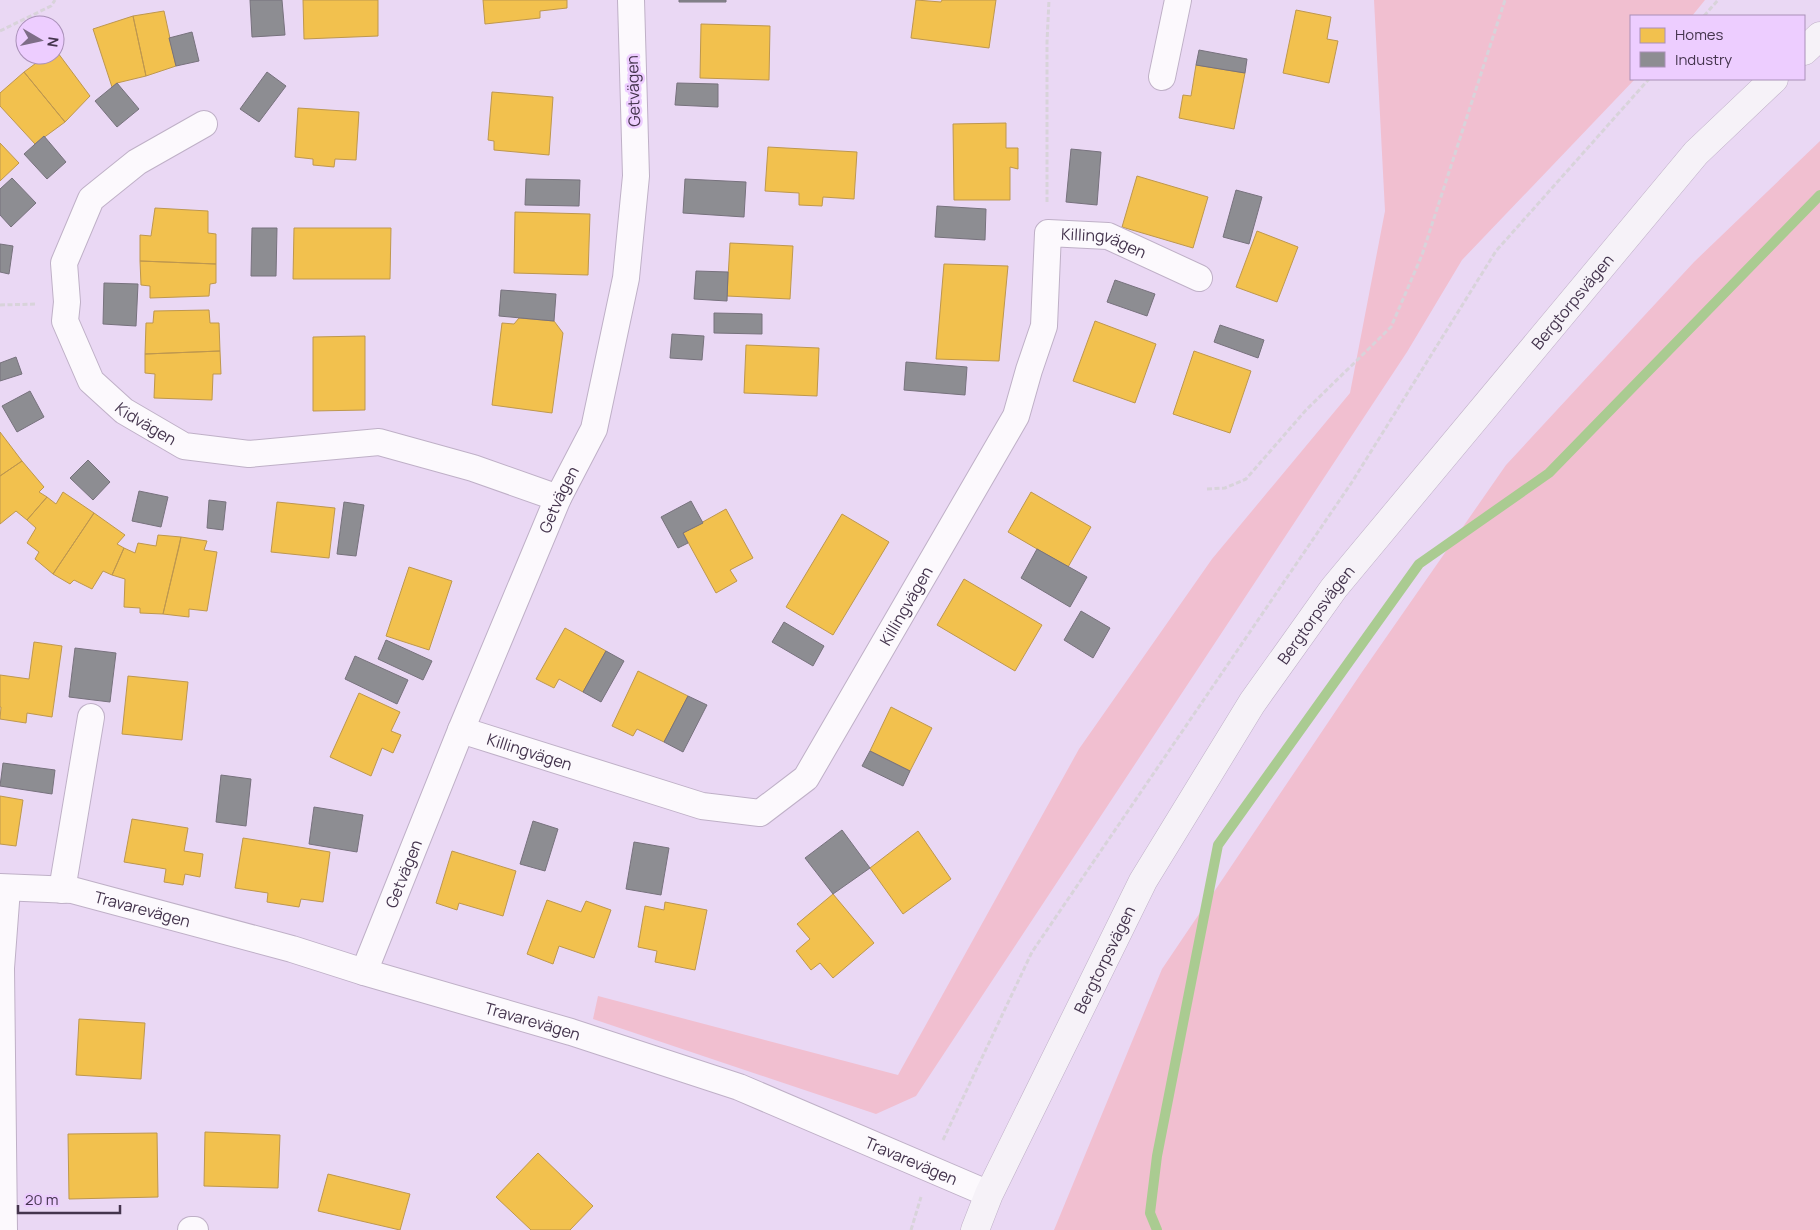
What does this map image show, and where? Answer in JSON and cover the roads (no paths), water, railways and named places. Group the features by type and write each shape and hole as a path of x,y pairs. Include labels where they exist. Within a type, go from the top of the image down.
{"main road":[{"path":"1805,50 1820,36"},
{"name":"Bergtorpsvägen","path":"974,1230 988,1194 1143,882 1257,695 1334,588 1696,153 1773,80"}],"street":[{"name":"Getvägen","path":"364,972 460,730 558,498 594,429 626,278 636,176 631,0"},
{"path":"1162,77 1178,0"},
{"name":"Kidvägen","path":"204,124 137,162 91,199 64,263 67,302 65,321 91,381 124,410 184,446 249,454 380,442 473,468 558,498"},
{"name":"Killingvägen","path":"460,730 702,806 760,813 806,778 1016,416 1044,326 1048,233 1108,236 1199,278"},
{"path":"62,890 91,717"},
{"path":"4,888 0,968 4,1230"},
{"name":"Travarevägen","path":"4,888 72,890 292,949 364,972 571,1032 739,1087 988,1194"}],"waterway":[{"path":"1157,1230 1150,1213 1157,1156 1218,845 1419,564 1549,473 1820,195"}]}
